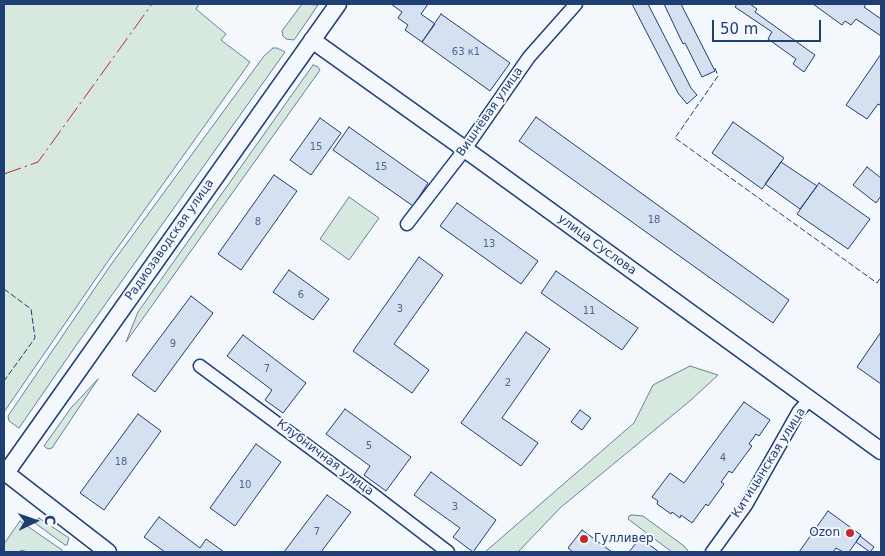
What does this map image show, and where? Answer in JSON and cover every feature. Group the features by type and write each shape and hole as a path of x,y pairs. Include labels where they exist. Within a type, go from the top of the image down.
{"street":[{"name":"Радиозаводская улица","path":"5,475 338,4"},
{"name":"Вишнёвая улица","path":"407,224 465,149 529,57 576,4"},
{"name":"улица Суслова","path":"312,40 881,451"},
{"name":"Клубничная улица","path":"200,366 448,552"},
{"name":"Китицынская улица","path":"712,552 746,505 799,411 810,399"},
{"path":"5,475 108,552"}],"shaded area":[{"path":"4,4 199,4 196,9 226,34 221,40 250,62 106,264 4,412"},
{"path":"302,4 318,5 294,40 286,39 282,31"},
{"path":"273,48 285,52 19,428 9,421 8,416 110,266 264,56"},
{"path":"313,65 320,70 126,342 138,312"},
{"path":"349,197 379,218 349,260 320,239"},
{"path":"690,366 718,375 691,400 560,508 518,552 485,552 634,423 653,385"},
{"path":"98,379 52,448 48,449 44,446 71,408"},
{"path":"632,515 643,516 684,546 689,552 672,552 628,519"},
{"path":"39,518 69,538 67,545 35,523"},
{"path":"20,521 63,552 28,552 21,550 19,552 4,552 4,544"}],"building":[{"path":"391,4 428,4 421,14 435,24 422,42 405,30 408,25 398,18 402,12"},
{"path":"632,4 648,4 691,88 697,95 687,104 678,93"},
{"path":"664,4 681,4 715,71 702,77 685,43 683,44"},
{"path":"737,4 750,4 757,9 755,12 815,55 804,72 793,64 796,59 768,39 772,32 735,7"},
{"path":"813,4 866,4 864,7 881,19 881,36 856,19 851,25 845,21 842,25"},
{"path":"441,14 510,63 490,91 422,42"},
{"path":"881,54 881,102 867,119 846,105"},
{"path":"536,117 789,300 773,323 519,141"},
{"path":"320,118 341,133 311,175 290,160"},
{"path":"733,122 784,158 762,189 712,153"},
{"path":"349,127 428,183 413,206 333,150"},
{"path":"781,162 817,186 800,209 765,184"},
{"path":"867,167 881,178 881,196 876,203 853,185"},
{"path":"274,175 297,191 241,270 218,254"},
{"path":"819,183 870,219 848,249 797,214"},
{"path":"457,203 538,261 521,284 440,226"},
{"path":"419,257 443,275 394,344 429,370 412,393 353,351"},
{"path":"289,270 329,299 313,320 273,292"},
{"path":"556,271 638,328 622,350 541,293"},
{"path":"191,296 213,313 155,392 132,375"},
{"path":"526,332 550,349 502,418 538,443 521,466 461,423"},
{"path":"881,332 881,384 857,367"},
{"path":"243,335 306,383 283,413 265,400 272,390 227,356"},
{"path":"744,402 770,420 759,436 756,434 749,444 752,446 732,473 729,471 721,482 724,484 708,506 706,504 692,523 681,515 680,518 672,512 671,514 657,504 658,501 652,497 670,473 684,483"},
{"path":"345,409 411,457 386,491 364,475 370,466 326,434"},
{"path":"580,410 591,418 582,430 571,422"},
{"path":"138,414 161,431 104,510 80,493"},
{"path":"256,444 281,462 235,526 210,508"},
{"path":"431,472 496,520 473,552 453,537 460,528 414,495"},
{"path":"327,495 351,512 321,552 284,552"},
{"path":"828,511 861,535 849,552 843,552 836,548 833,552 799,552"},
{"path":"159,517 200,548 206,539 224,552 165,552 144,537"},
{"name":"Гулливер","path":"582,530 612,552 573,552 568,548"},
{"path":"860,536 874,547 870,552 856,542"},
{"name":"Гулливер","path":"640,538 659,552 629,552"}],"fence":[{"path":"715,68 718,76 675,138 877,283 881,277"},
{"path":"4,289 31,309 35,338 4,381"}],"power":[{"path":"4,174 38,162 152,4"}],"place":[{"name":"Ozon","path":"850,533"},
{"name":"Гулливер","path":"584,539"}]}
